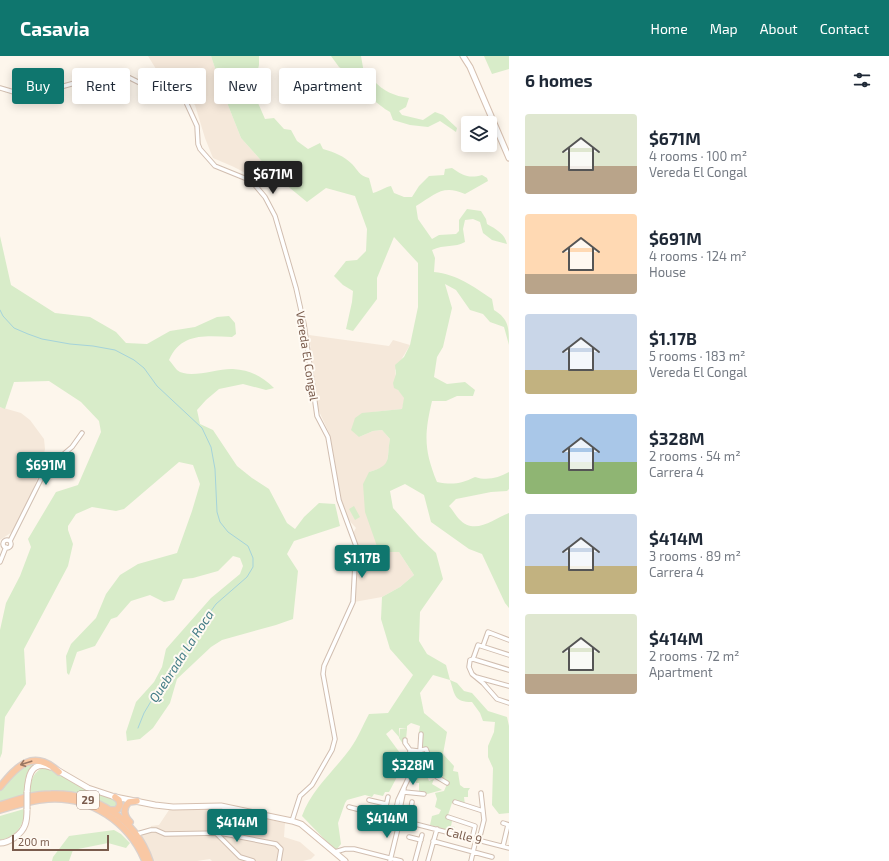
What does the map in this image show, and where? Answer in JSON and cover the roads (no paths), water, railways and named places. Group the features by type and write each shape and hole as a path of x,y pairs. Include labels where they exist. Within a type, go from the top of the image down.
{"highway":[{"path":"0,787 14,770 22,764 28,762 46,762 59,772"},
{"name":"29","path":"0,805 31,796 56,794 81,797 109,810 138,834"},
{"path":"109,810 117,810 120,805 119,800 115,797"},
{"name":"29","path":"0,811 42,800 60,799 76,801 88,805 105,813 130,834 140,849 145,861"},
{"path":"137,801 132,801 127,804 124,813 138,834 150,861"}],"main road":[{"path":"463,56 470,67 509,158"},
{"path":"0,843 8,841 23,829 26,822 28,777 31,770 35,767 47,766 88,788 115,797 173,806 221,806 292,821 301,824 345,861"}],"street":[{"name":"Vereda El Congal","path":"0,88 24,95 32,95 96,77 121,75 152,89 168,92 186,102 196,126 200,149 215,166 247,179 254,184 265,197 275,216 296,288 304,324 317,416 328,437 339,500 356,546 353,602 324,666 323,674 334,738 332,750 312,785 300,796 292,821"},
{"path":"0,562 6,547 4,546 4,542 7,540 10,541 46,470 72,447 82,433"},
{"path":"483,646 488,632 509,640"},
{"path":"509,655 478,645 468,667 497,699 509,703"},
{"path":"472,659 509,670"},
{"path":"476,677 509,686"},
{"path":"420,750 421,734"},
{"path":"397,819 398,800 408,779 410,750 405,743 405,740"},
{"path":"410,750 420,750 426,748 436,777 447,783"},
{"path":"390,860 404,788"},
{"path":"404,792 424,794"},
{"path":"471,861 476,839 484,820 481,793"},
{"path":"384,816 388,797"},
{"path":"369,800 386,804"},
{"path":"409,822 412,802"},
{"path":"455,802 483,811"},
{"name":"Calle 9","path":"349,807 437,828 509,848"},
{"path":"448,817 475,826 476,839"},
{"path":"503,823 509,825 503,846"},
{"path":"428,861 437,828"},
{"path":"138,834 151,830 156,830 165,834 216,833 276,844 281,849 279,861"},
{"path":"216,833 240,857 253,861"},
{"path":"415,861 422,835"},
{"path":"409,837 421,840"},
{"path":"433,841 492,857"},
{"path":"332,850 354,849 390,860 400,861"}],"waterway":[{"name":"Quebrada La Roca","path":"0,310 3,316 14,328 28,334 42,339 115,350 134,360 144,368 157,386 202,428 211,447 215,469 217,512 220,522 228,532 248,546 253,558 253,567 247,577 216,604 188,643 184,653 159,688 144,713 138,728"}]}
